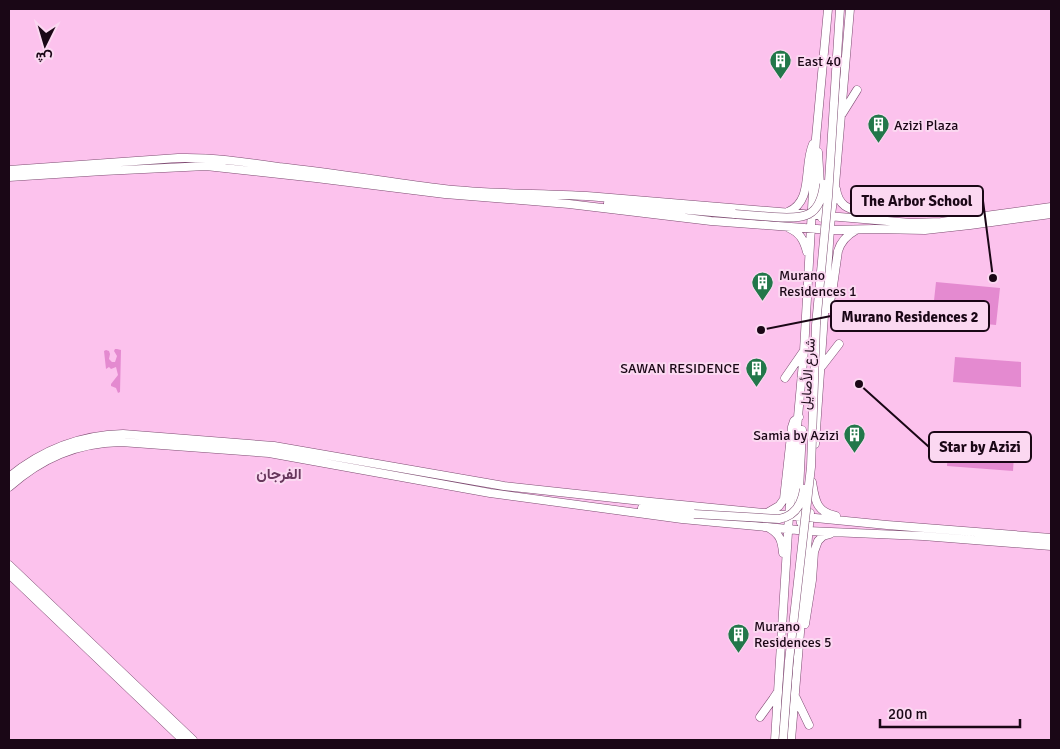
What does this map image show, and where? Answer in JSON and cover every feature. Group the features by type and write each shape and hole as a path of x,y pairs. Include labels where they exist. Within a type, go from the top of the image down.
{"street":[{"name":"شارع الأصايل","path":"775,740 789,516 804,350 816,138 828,9"},
{"path":"783,740 789,661 811,467 816,325 828,197 840,9"},
{"name":"شارع الأصايل","path":"791,740 796,697 831,216 850,9"},
{"path":"841,116 857,90"},
{"path":"785,212 797,206 803,198 808,158 816,138"},
{"path":"816,138 820,162 821,215 824,223 830,230"},
{"path":"569,204 576,202 795,218 803,217 817,207 823,196 827,163 832,143"},
{"path":"9,170 201,157 447,189 568,195 911,223 941,222 1051,207"},
{"path":"9,177 201,166 445,194 569,204 711,221 830,230 875,228 925,230 1051,214"},
{"path":"835,185 839,200 843,205 853,211 872,216 879,221"},
{"path":"785,227 801,236 809,261"},
{"path":"824,320 831,297 838,251 844,239 856,230"},
{"path":"821,368 838,344"},
{"path":"785,378 804,350"},
{"path":"765,513 779,506 784,499 792,427 794,421 799,416 802,429 798,516 802,526 808,531"},
{"path":"543,500 571,498 694,514 775,520 784,518 791,515 797,509 803,498 812,431"},
{"path":"9,477 38,456 60,446 101,435 123,434 274,446 504,486 809,518 1051,538"},
{"path":"9,487 36,466 62,453 98,444 121,442 269,453 464,488 682,519 808,531 923,536 1051,546"},
{"path":"812,482 817,504 824,512 832,516 867,523"},
{"path":"768,527 779,535 784,556 787,558"},
{"path":"799,655 810,599 814,552 818,541 823,536 834,532"},
{"path":"9,565 193,740"},
{"path":"9,574 183,740"},
{"path":"760,717 773,699 778,688"},
{"path":"796,697 809,725"}],"shaded area":[{"path":"936,282 1000,288 996,325 932,319"},
{"path":"115,349 121,350 120,392 118,393 116,388 111,386 118,375 116,367 106,369 104,351 109,351 109,359 115,362 117,356 114,351"},
{"path":"955,357 1021,362 1021,387 953,382"},
{"path":"949,435 1015,440 1013,471 947,466"}],"place":[{"name":"East 40","path":"781,80"},
{"name":"Azizi Plaza","path":"878,144"},
{"name":"The Arbor School","path":"993,278"},
{"name":"Murano Residences 1","path":"763,302"},
{"name":"Murano Residences 2","path":"761,330"},
{"name":"Star by Azizi","path":"859,384"},
{"name":"SAWAN RESIDENCE","path":"756,387"},
{"name":"Samia by Azizi","path":"855,454"},
{"name":"Murano Residences 5","path":"738,653"}],"district":[{"name":"الفرجان","path":"279,474"}]}
